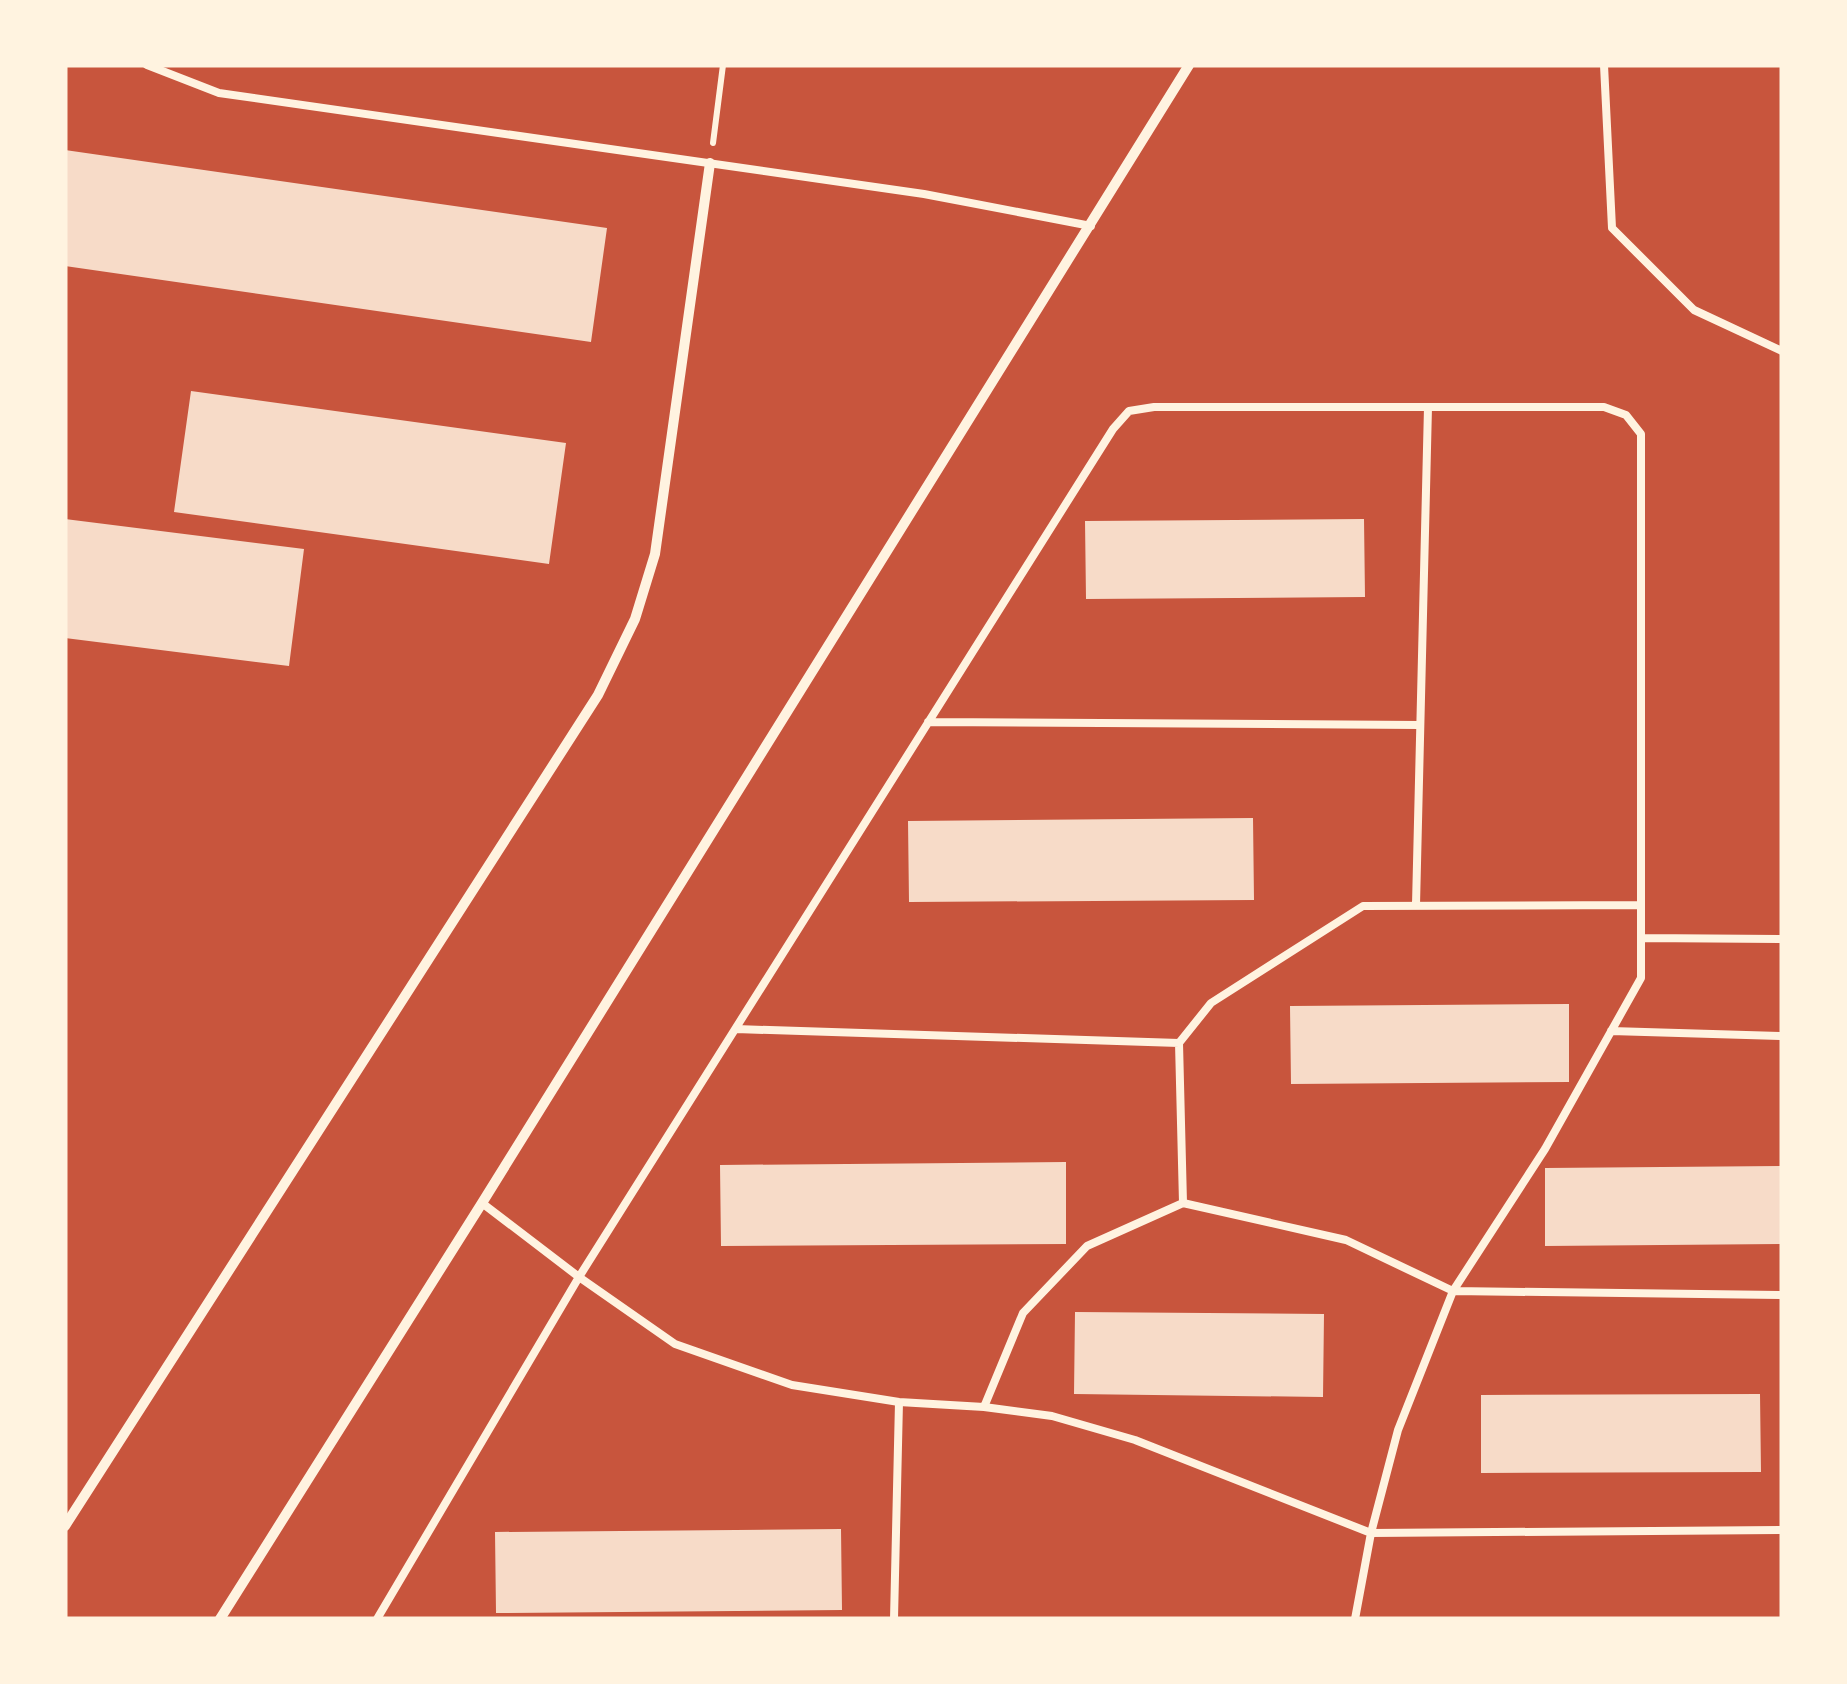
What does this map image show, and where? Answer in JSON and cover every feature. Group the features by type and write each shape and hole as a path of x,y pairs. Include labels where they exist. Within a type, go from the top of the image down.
{"street":[{"path":"220,1619 1189,65"},
{"path":"65,1526 598,695 635,619 655,554 710,163"}],"lane":[{"path":"147,65 219,93 924,194 1091,226"},
{"path":"1604,65 1612,228 1694,310 1782,351"},
{"path":"376,1619 579,1277 1113,429 1128,411 1154,407 1604,407 1626,414 1641,434 1641,978 1545,1148 1454,1290 1398,1430 1371,1533 1355,1619"},
{"path":"1416,905 1428,407"},
{"path":"928,722 1420,725"},
{"path":"1183,1204 1180,1043 1211,1003 1364,906 1641,905"},
{"path":"1641,938 1782,938"},
{"path":"736,1028 1180,1043"},
{"path":"1611,1032 1782,1036"},
{"path":"482,1204 676,1344 792,1384 899,1402 1052,1416 1135,1440 1371,1533 1782,1530"},
{"path":"984,1407 1023,1313 1086,1246 1183,1204 1346,1240 1454,1290 1782,1295"},
{"path":"894,1619 899,1402"}],"path":[{"path":"710,163 722,65"}],"building":[{"path":"65,150 607,228 591,342 65,266"},
{"path":"191,391 566,443 549,564 174,512"},
{"path":"65,519 304,549 289,666 65,638"},
{"path":"1364,519 1365,597 1086,599 1085,521"},
{"path":"1253,818 1254,900 909,902 908,821"},
{"path":"1569,1004 1569,1082 1291,1084 1290,1006"},
{"path":"1066,1162 1066,1244 721,1246 720,1165"},
{"path":"1782,1166 1782,1244 1545,1246 1545,1168"},
{"path":"1075,1312 1324,1314 1323,1397 1074,1394"},
{"path":"1760,1394 1761,1472 1481,1473 1481,1395"},
{"path":"841,1529 842,1610 496,1613 495,1532"}]}
